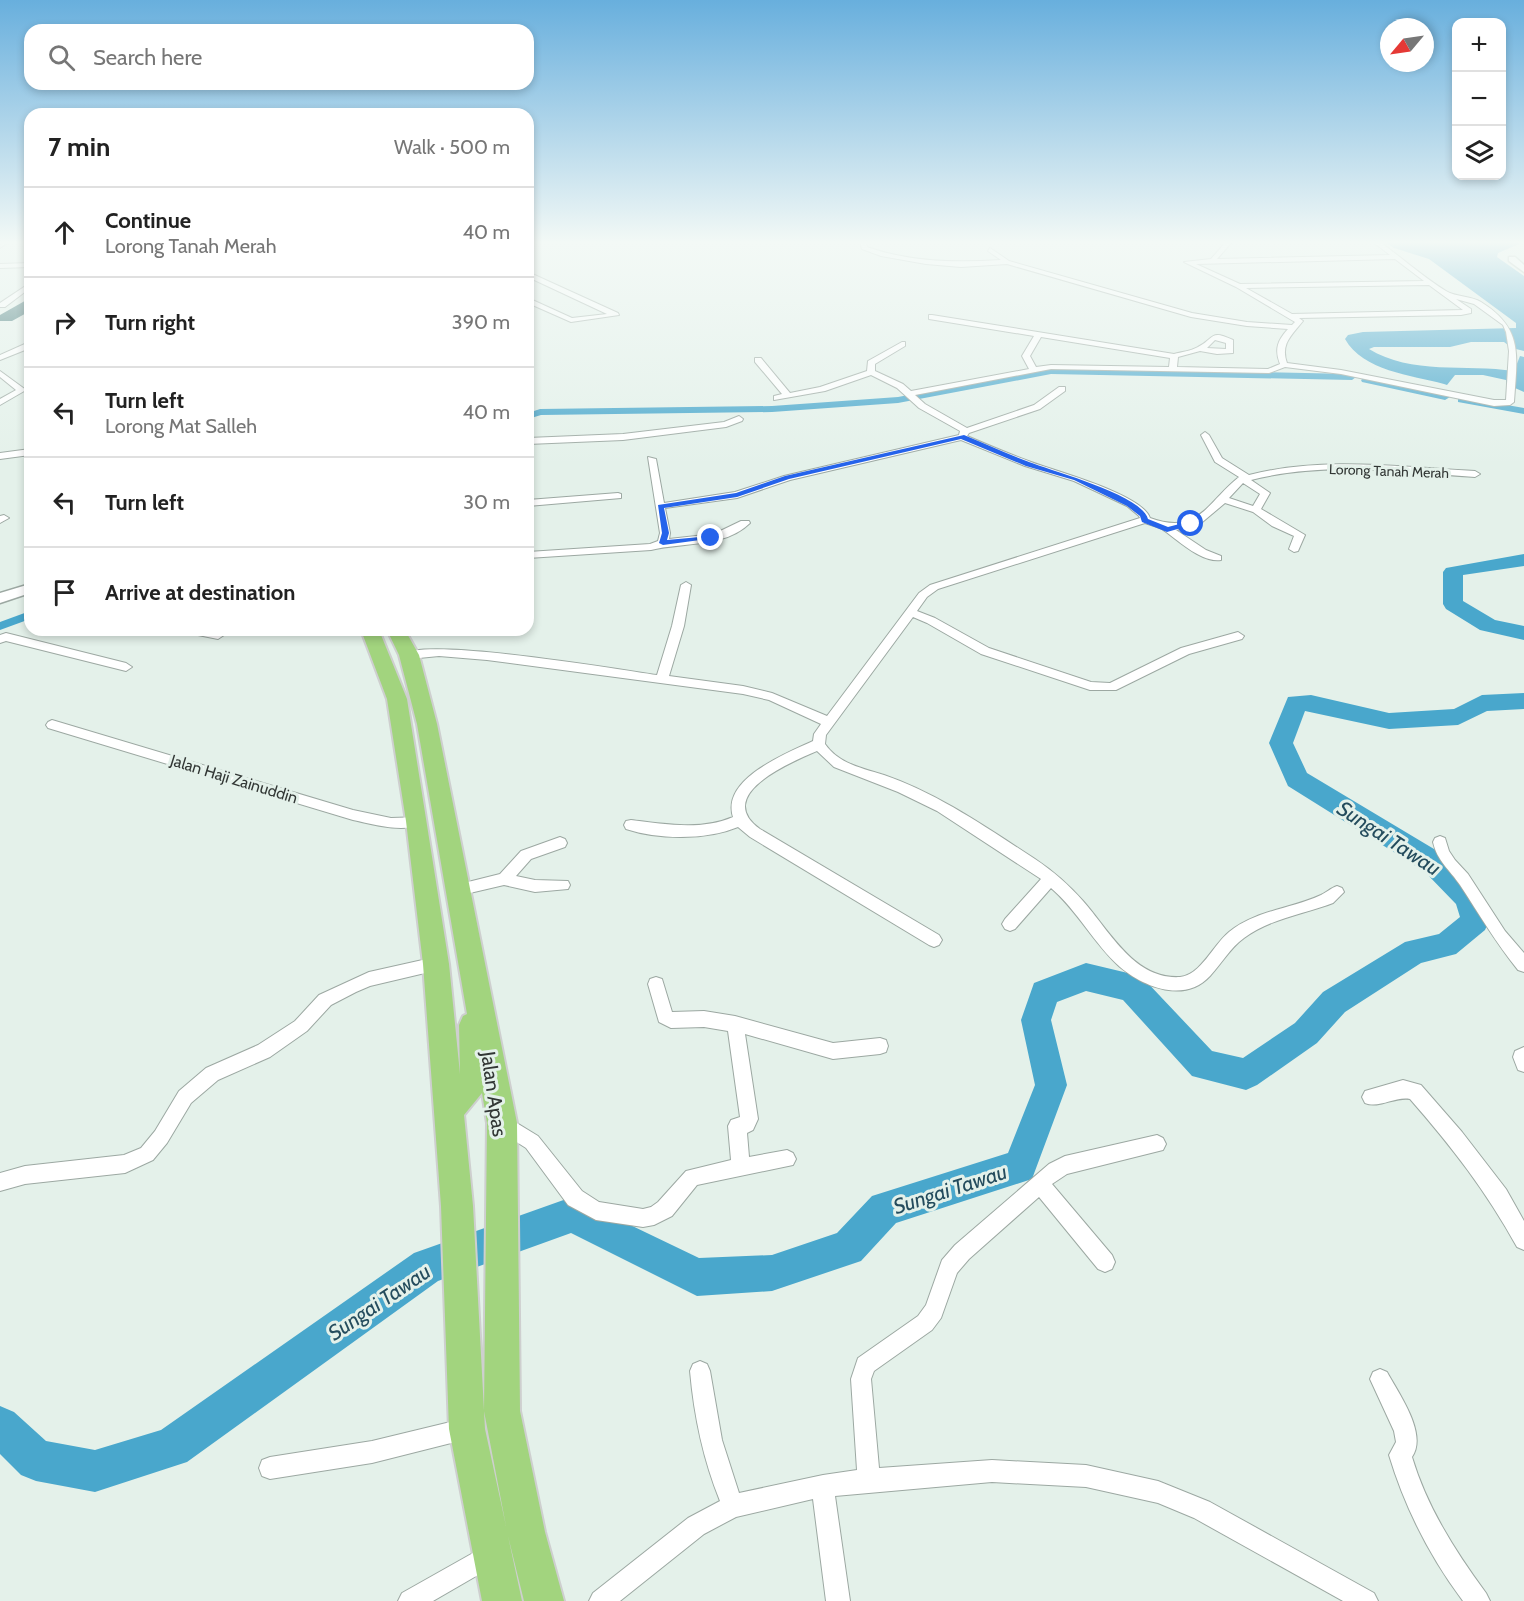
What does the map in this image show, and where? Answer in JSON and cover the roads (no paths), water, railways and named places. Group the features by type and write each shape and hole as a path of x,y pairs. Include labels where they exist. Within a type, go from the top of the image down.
{"highway":[{"path":"376,636 404,727 436,964 457,1206 466,1429 502,1601"},
{"name":"Jalan Apas","path":"399,636 408,655 427,724 502,1123 500,1280 502,1411 526,1532 544,1601"},
{"path":"448,1109 464,1098 474,1085 473,1019 480,1011"}],"street":[{"path":"564,317 571,320 600,317"},
{"path":"932,317 1174,356 1200,349"},
{"path":"1202,317 1247,324 1291,327"},
{"path":"1284,365 1280,351 1285,334 1299,321 1292,317"},
{"path":"910,395 1033,369 1269,371 1284,365 1341,372 1494,403 1510,402 1512,335 1506,324 1496,317"},
{"path":"1033,369 1026,356 1038,335"},
{"path":"871,372 871,363 902,344"},
{"path":"0,358 24,348"},
{"path":"1173,369 1174,356"},
{"path":"758,360 788,396"},
{"path":"777,398 822,389 871,372 910,395 963,434 1028,464 1077,479 1130,504 1144,515 1145,520"},
{"path":"0,373 10,378 22,390 0,402"},
{"path":"0,382 10,378"},
{"path":"660,506 737,495 787,478 963,434 1037,407 1062,389"},
{"path":"534,441 623,437 726,424 739,418"},
{"path":"1205,435 1218,460 1265,493 1256,510"},
{"path":"0,456 24,453"},
{"path":"651,459 665,533 663,543"},
{"name":"Lorong Tanah Merah","path":"1245,479 1277,472 1352,467 1475,474"},
{"path":"1167,529 1191,524 1245,479"},
{"path":"534,503 618,496"},
{"path":"1223,499 1256,510 1276,524 1300,535 1294,549"},
{"path":"1217,558 1183,541 1167,529 1145,520 1062,548 946,581 923,595 912,613 820,734 819,744 830,759 841,766 883,780 945,810 1050,879 1069,894 1119,957 1137,972 1173,984 1191,982 1205,973 1228,942 1247,926 1328,899 1336,892"},
{"path":"534,555 651,547 663,543 723,536 735,532 744,524"},
{"path":"662,679 678,626 686,585"},
{"path":"0,598 24,590"},
{"path":"912,613 927,617 968,644 984,651 1102,688 1112,687 1203,644 1238,636"},
{"path":"0,639 6,637 126,668"},
{"path":"408,655 423,652 472,655 758,693 829,722"},
{"name":"Jalan Haji Zainuddin","path":"52,725 353,815 391,823 417,821"},
{"path":"819,744 750,781 742,793 738,808 741,820 755,833 934,940"},
{"path":"631,825 699,832 727,827 741,820"},
{"path":"1440,842 1442,852 1450,864 1463,878 1500,936 1524,965"},
{"path":"504,879 526,855 560,843"},
{"path":"457,890 504,879 535,886 563,885"},
{"path":"1010,924 1050,879"},
{"path":"0,1182 25,1175 125,1164 147,1154 161,1137 185,1097 212,1074 264,1051 301,1026 325,1000 350,987 369,979 436,964"},
{"path":"656,984 665,1017 671,1020 704,1020 735,1024 832,1051 880,1046"},
{"path":"735,1024 749,1119 747,1124 736,1126 741,1167"},
{"path":"1524,1055 1521,1058 1524,1064"},
{"path":"1371,1097 1403,1089 1415,1091 1456,1138 1499,1196 1524,1240"},
{"path":"502,1123 532,1142 575,1198 596,1211 643,1218 654,1216 665,1209 692,1177 787,1159"},
{"path":"869,1480 861,1379 865,1365 925,1323 934,1311 949,1268 962,1252 1065,1165 1157,1144"},
{"path":"1040,1184 1105,1262"},
{"path":"700,1371 704,1410 716,1466 733,1506"},
{"path":"1380,1379 1405,1429 1407,1445 1400,1455 1412,1492 1456,1572 1478,1601"},
{"path":"270,1468 372,1452 466,1429"},
{"path":"601,1601 696,1526 733,1506 823,1486 869,1480 992,1471 1086,1476 1158,1492 1211,1515 1366,1601"},
{"path":"823,1486 838,1601"},
{"path":"410,1601 492,1554"}],"water":[{"path":"1507,317 1524,317 1524,351 1512,348 1504,342 1471,342 1450,347 1374,347 1369,349 1385,357 1421,366 1514,371 1520,356 1524,357 1524,392 1506,384 1506,380 1483,375 1455,375 1447,385 1389,370 1363,358 1345,339 1348,335 1363,332 1516,328 1516,323"}],"waterway":[{"path":"534,414 540,412 772,409 898,400 1051,371 1352,377"},
{"path":"1365,380 1445,397"},
{"path":"1461,400 1524,411"},
{"name":"Sungai Tawau","path":"1524,560 1453,572 1453,604 1488,625 1524,633"},
{"path":"0,626 24,617"},
{"name":"Sungai Tawau","path":"0,1426 36,1460 95,1471 172,1447 427,1266 572,1215 697,1277 772,1273 848,1248 885,1209 1020,1167 1051,1085 1036,1020 1045,993 1086,977 1132,988 1203,1065 1246,1074 1306,1033 1334,1002 1415,951 1446,945 1475,921 1468,898 1434,863 1297,779 1281,743 1296,703 1311,703 1389,721 1458,717 1482,703 1524,701"}]}
